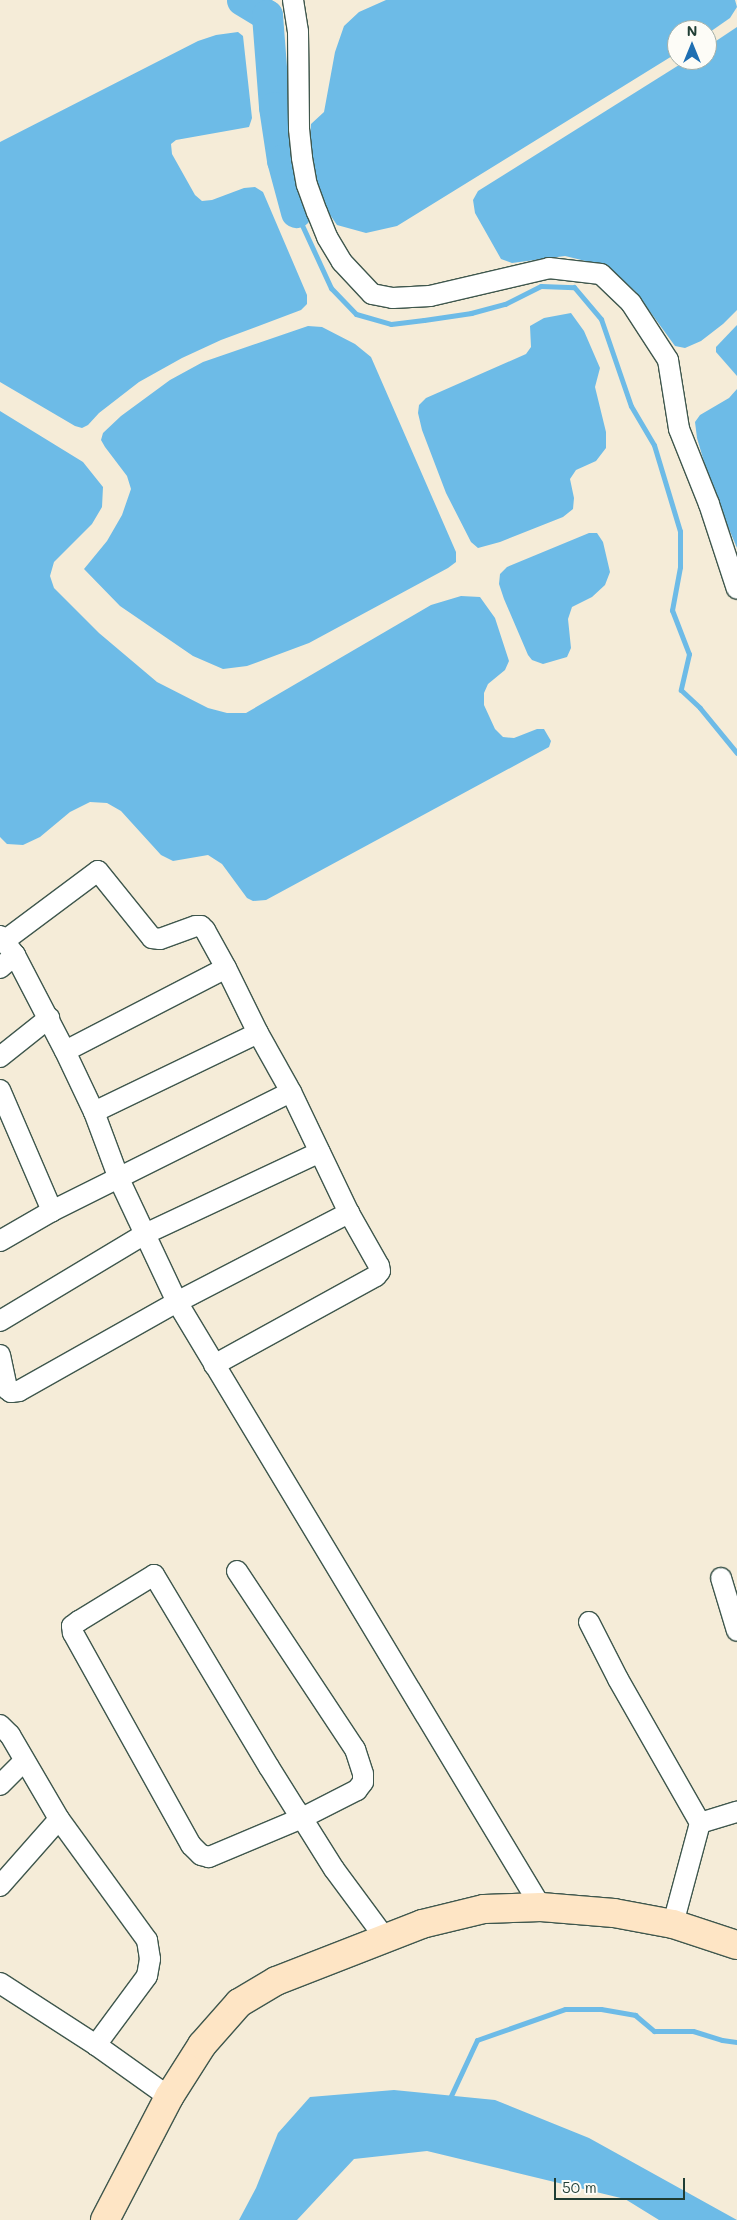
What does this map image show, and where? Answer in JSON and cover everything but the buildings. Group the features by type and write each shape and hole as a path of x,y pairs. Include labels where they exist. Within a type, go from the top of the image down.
{"main road":[{"path":"105,2220 169,2097 202,2045 239,2002 276,1981 422,1924 484,1909 541,1908 614,1913 673,1924 737,1945"}],"street":[{"path":"292,0 298,32 299,130 304,167 317,212 327,237 342,262 372,294 393,298 430,296 549,268 601,274 631,303 668,360 679,429 710,504 737,589"},
{"path":"214,1365 376,1276 379,1266 349,1213 291,1092 258,1033 226,968 201,926 160,939 152,938 98,871 5,950 49,1018 94,1112 119,1179 177,1302 214,1365 541,1908"},
{"path":"65,1051 226,968"},
{"path":"0,1057 49,1018"},
{"path":"94,1112 258,1033"},
{"path":"0,1090 52,1211"},
{"path":"0,1241 52,1211 291,1092"},
{"path":"0,1321 145,1234 320,1152"},
{"path":"0,1355 7,1389 11,1392 19,1391 177,1302 349,1213"},
{"path":"237,1570 355,1749 363,1774 363,1782 357,1790 302,1818 209,1857 201,1855 191,1846 73,1633 72,1626 154,1575 302,1818 334,1869 385,1938"},
{"path":"721,1578 737,1631"},
{"path":"589,1622 618,1680 700,1823 673,1924"},
{"path":"0,1726 10,1735 24,1762 59,1819 147,1940 149,1950 147,1976 96,2044"},
{"path":"0,1785 24,1762"},
{"path":"700,1823 737,1812"},
{"path":"0,1886 59,1819"},
{"path":"0,1983 96,2044 169,2097"}],"water":[{"path":"386,0 735,0 737,7 730,18 717,27 717,20 667,20 667,59 397,226 366,233 337,225 322,203 313,174 310,135 311,124 324,112 335,52 344,26 359,12"},
{"path":"737,27 737,310 701,341 685,348 675,346 635,291 602,265 565,256 512,263 501,259 475,213 473,200 478,191 671,70 717,70 717,40"},
{"path":"238,32 243,36 252,118 249,127 176,140 171,144 172,154 195,195 202,201 212,200 244,188 255,187 263,192 307,295 307,304 301,310 221,340 182,358 139,382 99,413 88,425 82,428 75,426 0,382 0,142 198,41 216,35"},
{"path":"571,313 584,331 600,368 595,387 606,432 606,448 596,461 576,470 570,479 574,498 573,509 563,517 500,542 478,548 471,542 446,493 422,430 418,413 419,405 426,398 526,354 531,347 530,326 544,318"},
{"path":"737,325 737,376 716,352 716,347"},
{"path":"308,326 322,327 355,344 371,357 456,552 456,562 309,643 247,666 223,669 193,656 120,606 84,569 107,541 122,515 131,489 127,476 101,440 103,433 121,416 170,380 203,362"},
{"path":"737,389 737,548 712,489 697,438 695,422 700,415 729,398"},
{"path":"0,411 83,462 103,487 102,507 92,524 54,562 50,576 54,588 99,633 157,682 208,708 227,713 246,713 431,605 461,596 480,597 495,618 509,661 505,670 488,684 484,693 484,705 495,729 503,737 514,738 537,729 544,729 551,741 549,747 266,900 253,901 247,898 222,864 208,855 173,861 161,855 121,811 107,803 90,802 70,812 40,837 23,845 7,844 0,837"},
{"path":"589,533 597,533 603,542 610,572 605,585 592,597 572,607 568,619 571,648 567,657 543,664 532,660 528,655 504,599 499,584 500,574 507,567"},
{"path":"394,2090 495,2100 589,2138 737,2220 659,2220 625,2199 427,2151 354,2159 297,2220 239,2220 256,2188 278,2133 310,2097"}],"waterway":[{"path":"242,0 267,15"},
{"path":"267,15 274,107 282,160 296,212"},
{"path":"296,212 331,288 356,314 391,324 471,313 505,304 541,286 574,287 601,319 631,406 654,445 680,531 680,567 672,610 689,654 681,690 700,708 737,753"},
{"path":"449,2100 477,2040 565,2009 601,2009 635,2015 654,2031 693,2031 722,2040 737,2042"}]}
